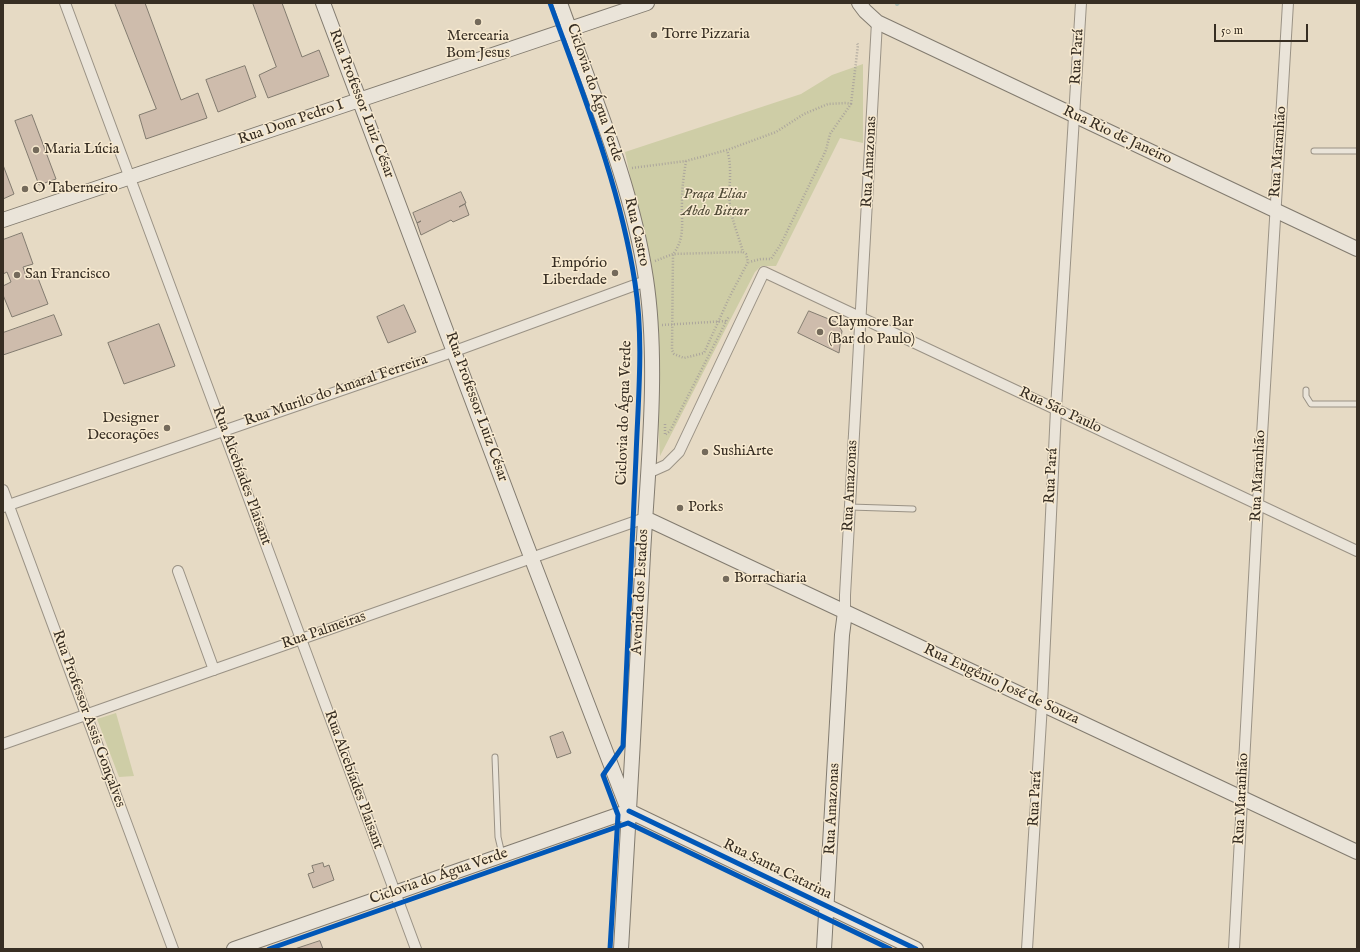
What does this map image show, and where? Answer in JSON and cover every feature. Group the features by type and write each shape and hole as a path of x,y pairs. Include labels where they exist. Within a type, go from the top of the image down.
{"street":[{"name":"Rua Alcebíades Plaisant","path":"65,3 416,949"},
{"name":"Rua Professor Luiz César","path":"323,3 629,811"},
{"name":"Rua Castro","path":"560,3 627,191 637,228 646,281 651,351 648,473"},
{"name":"Rua Dom Pedro I","path":"3,220 647,3"},
{"name":"Rua Rio de Janeiro","path":"859,3 877,22 1357,249"},
{"name":"Rua Pará","path":"1027,949 1042,704 1056,409 1081,3"},
{"name":"Rua Maranhão","path":"1234,949 1258,504 1288,3"},
{"name":"Rua Amazonas","path":"824,949 842,634 846,612 845,595 877,22"},
{"name":"Rua São Paulo","path":"648,473 666,465 679,452 764,272 1357,551"},
{"name":"Rua Murilo do Amaral Ferreira","path":"6,506 455,351 646,281"},
{"name":"Avenida dos Estados","path":"621,949 648,473"},
{"name":"Rua Professor Assis Gonçalves","path":"3,490 6,506 86,715 172,949"},
{"name":"Rua Palmeiras","path":"3,744 645,518"},
{"name":"Rua Eugênio José de Souza","path":"645,518 1357,852"},
{"path":"178,571 214,670"},
{"path":"234,949 629,811"},
{"name":"Rua Santa Catarina","path":"629,811 916,949"}],"lane":[{"path":"1314,151 1357,151"},
{"path":"1306,390 1306,396 1311,404 1357,404"},
{"path":"850,507 913,509"},
{"path":"495,757 498,837 502,855"}],"path":[{"path":"748,262 761,259 771,260 781,244 826,150 830,134 851,104 857,43"},
{"path":"631,168 686,161 727,150 776,132 804,114 828,104 851,104"},
{"path":"686,161 682,201 683,230 679,247 673,254 671,324 672,350 679,357 689,358 704,354 718,321 748,262 746,254 743,252 730,208 729,189 731,161 727,150"},
{"path":"646,281 652,262 673,254 743,252"},
{"path":"662,333 662,325 727,321 670,431 665,435 665,421"}],"green space":[{"name":"Praça Elias Abdo Bittar","path":"863,64 863,143 840,138 776,266 761,266 755,272 660,456 649,265 625,152 801,94 832,75"},
{"path":"116,713 134,776 119,777 97,719"}],"building":[{"path":"115,3 145,3 181,100 198,93 207,118 146,139 139,115 156,109"},
{"path":"253,3 282,3 302,57 319,50 329,76 268,98 259,75 276,67"},
{"path":"245,66 256,97 218,112 206,80"},
{"name":"Maria Lúcia","path":"32,115 56,179 39,185 15,121"},
{"path":"3,165 14,194 3,199"},
{"path":"461,192 466,203 459,207 465,204 469,215 453,222 451,220 421,235 413,213"},
{"name":"San Francisco","path":"22,233 33,264 23,267 26,276 36,273 48,304 12,317 3,295 3,286 11,282 7,272 3,274 3,240"},
{"path":"404,305 416,332 388,343 377,317"},
{"name":"Claymore Bar (Bar do Paulo)","path":"809,311 836,322 842,331 839,353 798,333"},
{"path":"54,315 62,335 3,355 3,333"},
{"path":"159,324 175,366 124,384 108,343"},
{"path":"563,732 571,753 557,758 550,737"},
{"path":"323,863 324,867 329,865 334,880 313,888 308,874 314,872 312,866"},
{"path":"320,941 323,949 295,949"}],"cycle path":[{"name":"Ciclovia do Água Verde","path":"550,3 587,106 610,176 628,247 638,305 640,348 639,392 623,746 603,775 618,815 610,949"},
{"path":"629,811 916,949"},
{"name":"Ciclovia do Água Verde","path":"269,949 628,823 890,949"}],"place":[{"name":"Mercearia Bom Jesus","path":"478,22"},
{"name":"Torre Pizzaria","path":"654,35"},
{"name":"Maria Lúcia","path":"36,150"},
{"name":"O Taberneiro","path":"25,189"},
{"name":"Empório Liberdade","path":"615,273"},
{"name":"San Francisco","path":"17,275"},
{"name":"Claymore Bar (Bar do Paulo)","path":"820,332"},
{"name":"Designer Decorações","path":"167,428"},
{"name":"SushiArte","path":"705,452"},
{"name":"Porks","path":"680,508"},
{"name":"Borracharia","path":"726,579"}]}
